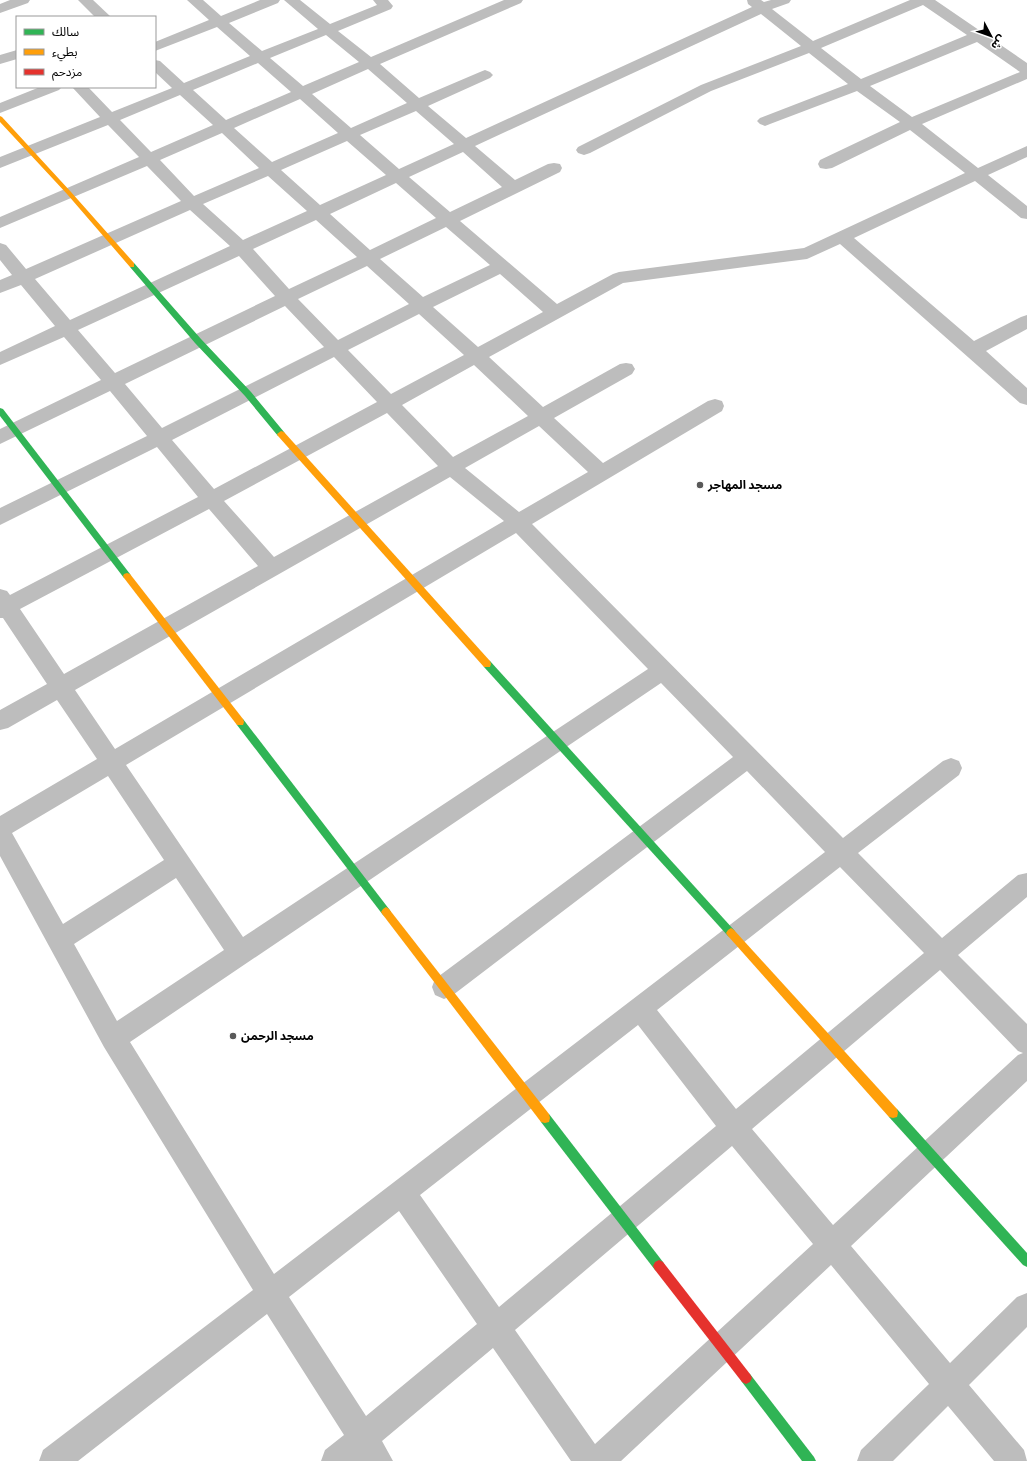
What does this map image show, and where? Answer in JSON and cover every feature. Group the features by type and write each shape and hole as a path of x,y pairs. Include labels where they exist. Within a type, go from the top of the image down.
{"street":[{"path":"0,9 23,0"},
{"path":"85,0 103,16"},
{"path":"194,0 555,312"},
{"path":"156,47 273,0"},
{"path":"291,0 371,64 514,188"},
{"path":"0,163 386,6 380,0"},
{"path":"0,223 371,64 516,0"},
{"path":"0,359 318,212 465,146 757,4 784,0"},
{"path":"584,150 706,88 811,47 922,0"},
{"path":"926,0 1027,70"},
{"path":"757,4 859,85 911,123 1027,214"},
{"path":"765,121 859,85 978,36"},
{"path":"0,60 16,54"},
{"path":"156,65 476,356 601,473"},
{"path":"826,164 911,123 1027,74"},
{"path":"0,287 485,75"},
{"path":"0,108 51,88"},
{"path":"81,88 192,203 242,248 287,298 452,468 518,522 662,671 1027,1042"},
{"path":"0,118 110,239 198,341 248,394 297,454 1027,1261"},
{"path":"240,953 61,686 2,604 110,553 297,454 619,278 807,253 1027,151"},
{"path":"7,433 554,168"},
{"path":"842,237 1027,398"},
{"path":"0,249 211,499 272,568"},
{"path":"0,517 248,394 336,347 501,266"},
{"path":"973,350 1027,321"},
{"path":"0,720 452,468 626,369"},
{"path":"0,828 715,406"},
{"path":"0,411 7,433 59,488 110,553 810,1461"},
{"path":"113,1038 662,671"},
{"path":"444,987 748,758"},
{"path":"54,1461 951,768"},
{"path":"0,834 113,1038 271,1294 378,1461"},
{"path":"59,940 180,863"},
{"path":"336,1461 1026,883"},
{"path":"640,1008 734,1128 1013,1461"},
{"path":"599,1461 1027,1064"},
{"path":"402,1192 589,1461"},
{"path":"872,1461 1027,1307"}],"traffic: fast":[{"path":"132,265 198,341 248,394 281,434"},
{"path":"0,411 127,576"},
{"path":"487,664 731,933"},
{"path":"240,722 386,912"},
{"path":"893,1113 1027,1261"},
{"path":"545,1118 659,1266"},
{"path":"746,1378 810,1461"}],"traffic: slow":[{"path":"0,118 69,193 132,265"},
{"path":"281,434 487,664"},
{"path":"127,576 240,722"},
{"path":"386,912 545,1118"},
{"path":"731,933 893,1113"}],"traffic: jam":[{"path":"659,1266 746,1378"}],"place":[{"name":"مسجد المهاجر","path":"700,485"},
{"name":"مسجد الرحمن","path":"233,1036"}]}
